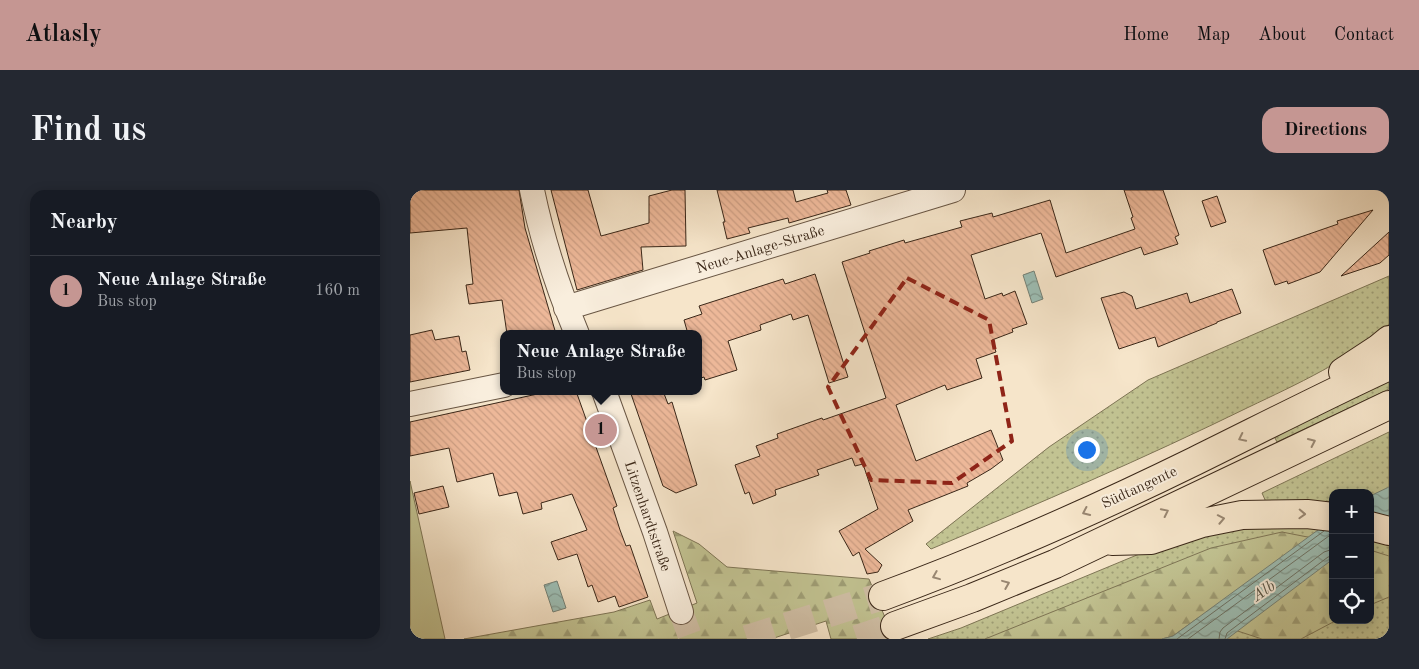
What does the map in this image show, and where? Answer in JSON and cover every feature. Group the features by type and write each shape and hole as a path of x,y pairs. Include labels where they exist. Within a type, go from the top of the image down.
{"highway":[{"path":"1301,408 1345,370 1389,340"},
{"name":"Südtangente","path":"883,596 983,557 1063,522 1193,462 1389,366"},
{"path":"895,626 980,595 1106,541 1389,405"},
{"path":"1106,541 1151,540 1202,523 1242,515 1271,513 1329,517"},
{"path":"1374,527 1389,531"}],"street":[{"path":"532,190 537,214 566,308 576,330"},
{"name":"Neue-Anlage-Straße","path":"566,308 954,190"},
{"path":"410,404 500,386"},
{"name":"Litzenhardtstraße","path":"605,395 682,612"}],"highlighted area":[{"path":"907,278 989,320 1012,441 952,483 871,480 828,387"}],"green space":[{"path":"1389,276 1389,324 1341,360 1285,390 1091,480 931,549 926,544 1049,447 1148,380"},
{"path":"1389,381 1389,389 1277,442 1274,436"},
{"path":"1389,432 1389,515 1374,511 1374,489 1329,489 1329,501 1326,501 1325,504 1266,502 1262,493"},
{"path":"410,481 445,639 410,639"},
{"path":"1254,526 1327,528 1329,624 1374,624 1374,540 1389,544 1389,639 928,639 961,628 1161,545"},
{"path":"673,531 699,544 727,567 869,579 894,639 831,639 826,621 771,639 464,639 614,612 650,600 657,619 697,603"},
{"path":"1282,532 1329,541 1329,624 1301,639 1262,639 1198,618 1173,636 1162,639 985,639 1211,548"},
{"path":"1374,551 1389,556 1389,597 1374,603"}],"water":[{"path":"1034,271 1043,299 1032,303 1023,275"},
{"path":"1389,487 1389,525 1374,532 1374,494"},
{"name":"Alb","path":"1329,522 1329,562 1227,639 1162,639 1173,636"},
{"path":"557,581 566,608 553,612 544,585"}],"building":[{"path":"410,190 519,190 525,228 555,330 506,330 502,300 469,304 466,285 473,284 467,228 410,233"},
{"path":"551,190 588,190 601,236 649,223 649,196 672,190 685,190 686,246 641,247 643,270 577,290"},
{"path":"717,190 793,190 796,202 828,193 827,190 846,190 851,205 789,223 788,218 748,228 750,233 727,239"},
{"path":"1124,190 1163,190 1179,235 1175,237 1178,244 1144,255 1141,247 1056,277 1041,233 971,255 985,299 1002,293 1003,296 1015,291 1027,324 1012,329 1013,332 992,340 996,352 976,359 982,378 947,390 945,385 896,405 916,461 991,430 1003,460 967,483 968,486 908,510 913,521 865,549 882,565 878,572 867,574 859,552 853,556 839,531 878,509 863,464 855,466 852,458 817,470 819,475 775,490 776,495 753,504 749,492 745,494 735,465 760,456 756,446 778,438 777,434 886,398 842,262 904,240 905,243 962,227 960,221 992,213 993,217 1050,200 1066,253 1135,229"},
{"path":"1217,196 1226,222 1211,227 1202,201"},
{"path":"1373,210 1320,272 1288,284 1287,281 1275,285 1263,250 1338,224 1337,221"},
{"path":"1389,232 1389,255 1380,263 1341,276"},
{"path":"815,274 848,377 829,383 808,315 793,320 791,314 760,325 761,330 728,341 737,370 705,380 704,377 702,378 702,330 687,330 684,320 702,314 699,306 783,279 785,284"},
{"path":"1232,289 1241,313 1158,347 1155,337 1119,349 1101,298 1124,292 1132,296 1136,309 1187,293 1190,303"},
{"path":"432,330 435,340 459,336 462,352 466,351 470,370 410,382 410,335"},
{"path":"533,395 577,395 617,506 613,508 620,530 626,546 630,545 648,597 619,607 615,596 598,602 592,585 588,587 577,554 558,560 551,542 587,530 572,494 541,503 542,509 523,514 517,492 499,496 493,473 457,482 449,448 410,456 410,422"},
{"path":"631,395 665,395 668,404 672,402 697,485 676,493 663,486"},
{"path":"443,486 449,507 419,514 414,493"}],"tunnel":[{"path":"747,639 883,596"},
{"path":"681,612 691,639"},
{"path":"857,639 895,626"}],"place":[{"name":"Neue Anlage Straße","path":"601,430"}]}
